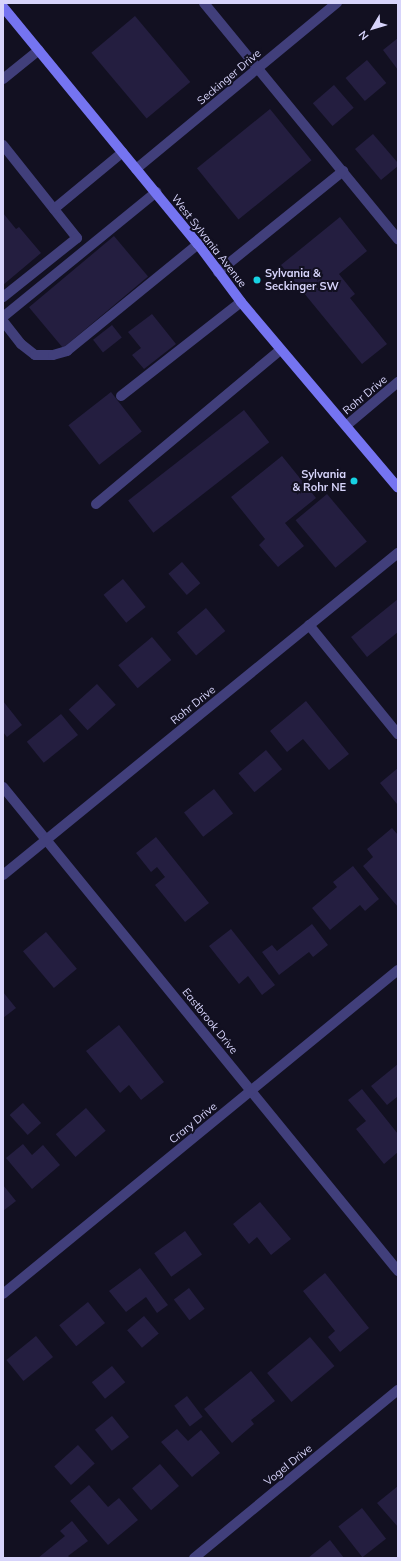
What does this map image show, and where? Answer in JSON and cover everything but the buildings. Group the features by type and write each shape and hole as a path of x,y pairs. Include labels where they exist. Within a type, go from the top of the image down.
{"main road":[{"name":"West Sylvania Avenue","path":"3,7 198,244 241,302 280,350 347,425 398,488"}],"street":[{"path":"204,3 398,239"},
{"name":"Seckinger Drive","path":"136,169 337,3"},
{"path":"3,79 39,50"},
{"path":"3,145 77,238 3,297"},
{"path":"54,209 123,152"},
{"path":"218,272 343,171"},
{"path":"3,317 156,192"},
{"path":"3,321 21,344 35,355 53,355 67,351 198,244"},
{"path":"121,396 241,302"},
{"path":"96,504 280,350"},
{"name":"Rohr Drive","path":"347,425 398,382"},
{"name":"Rohr Drive","path":"3,875 398,553"},
{"path":"309,625 398,734"},
{"name":"Eastbrook Drive","path":"3,787 47,839 251,1092 398,1271"},
{"name":"Crary Drive","path":"3,1294 398,970"},
{"name":"Vogel Drive","path":"194,1558 398,1390"}],"place":[{"name":"Sylvania & Seckinger SW","path":"257,280"},
{"name":"Sylvania & Rohr NE","path":"354,481"}]}
